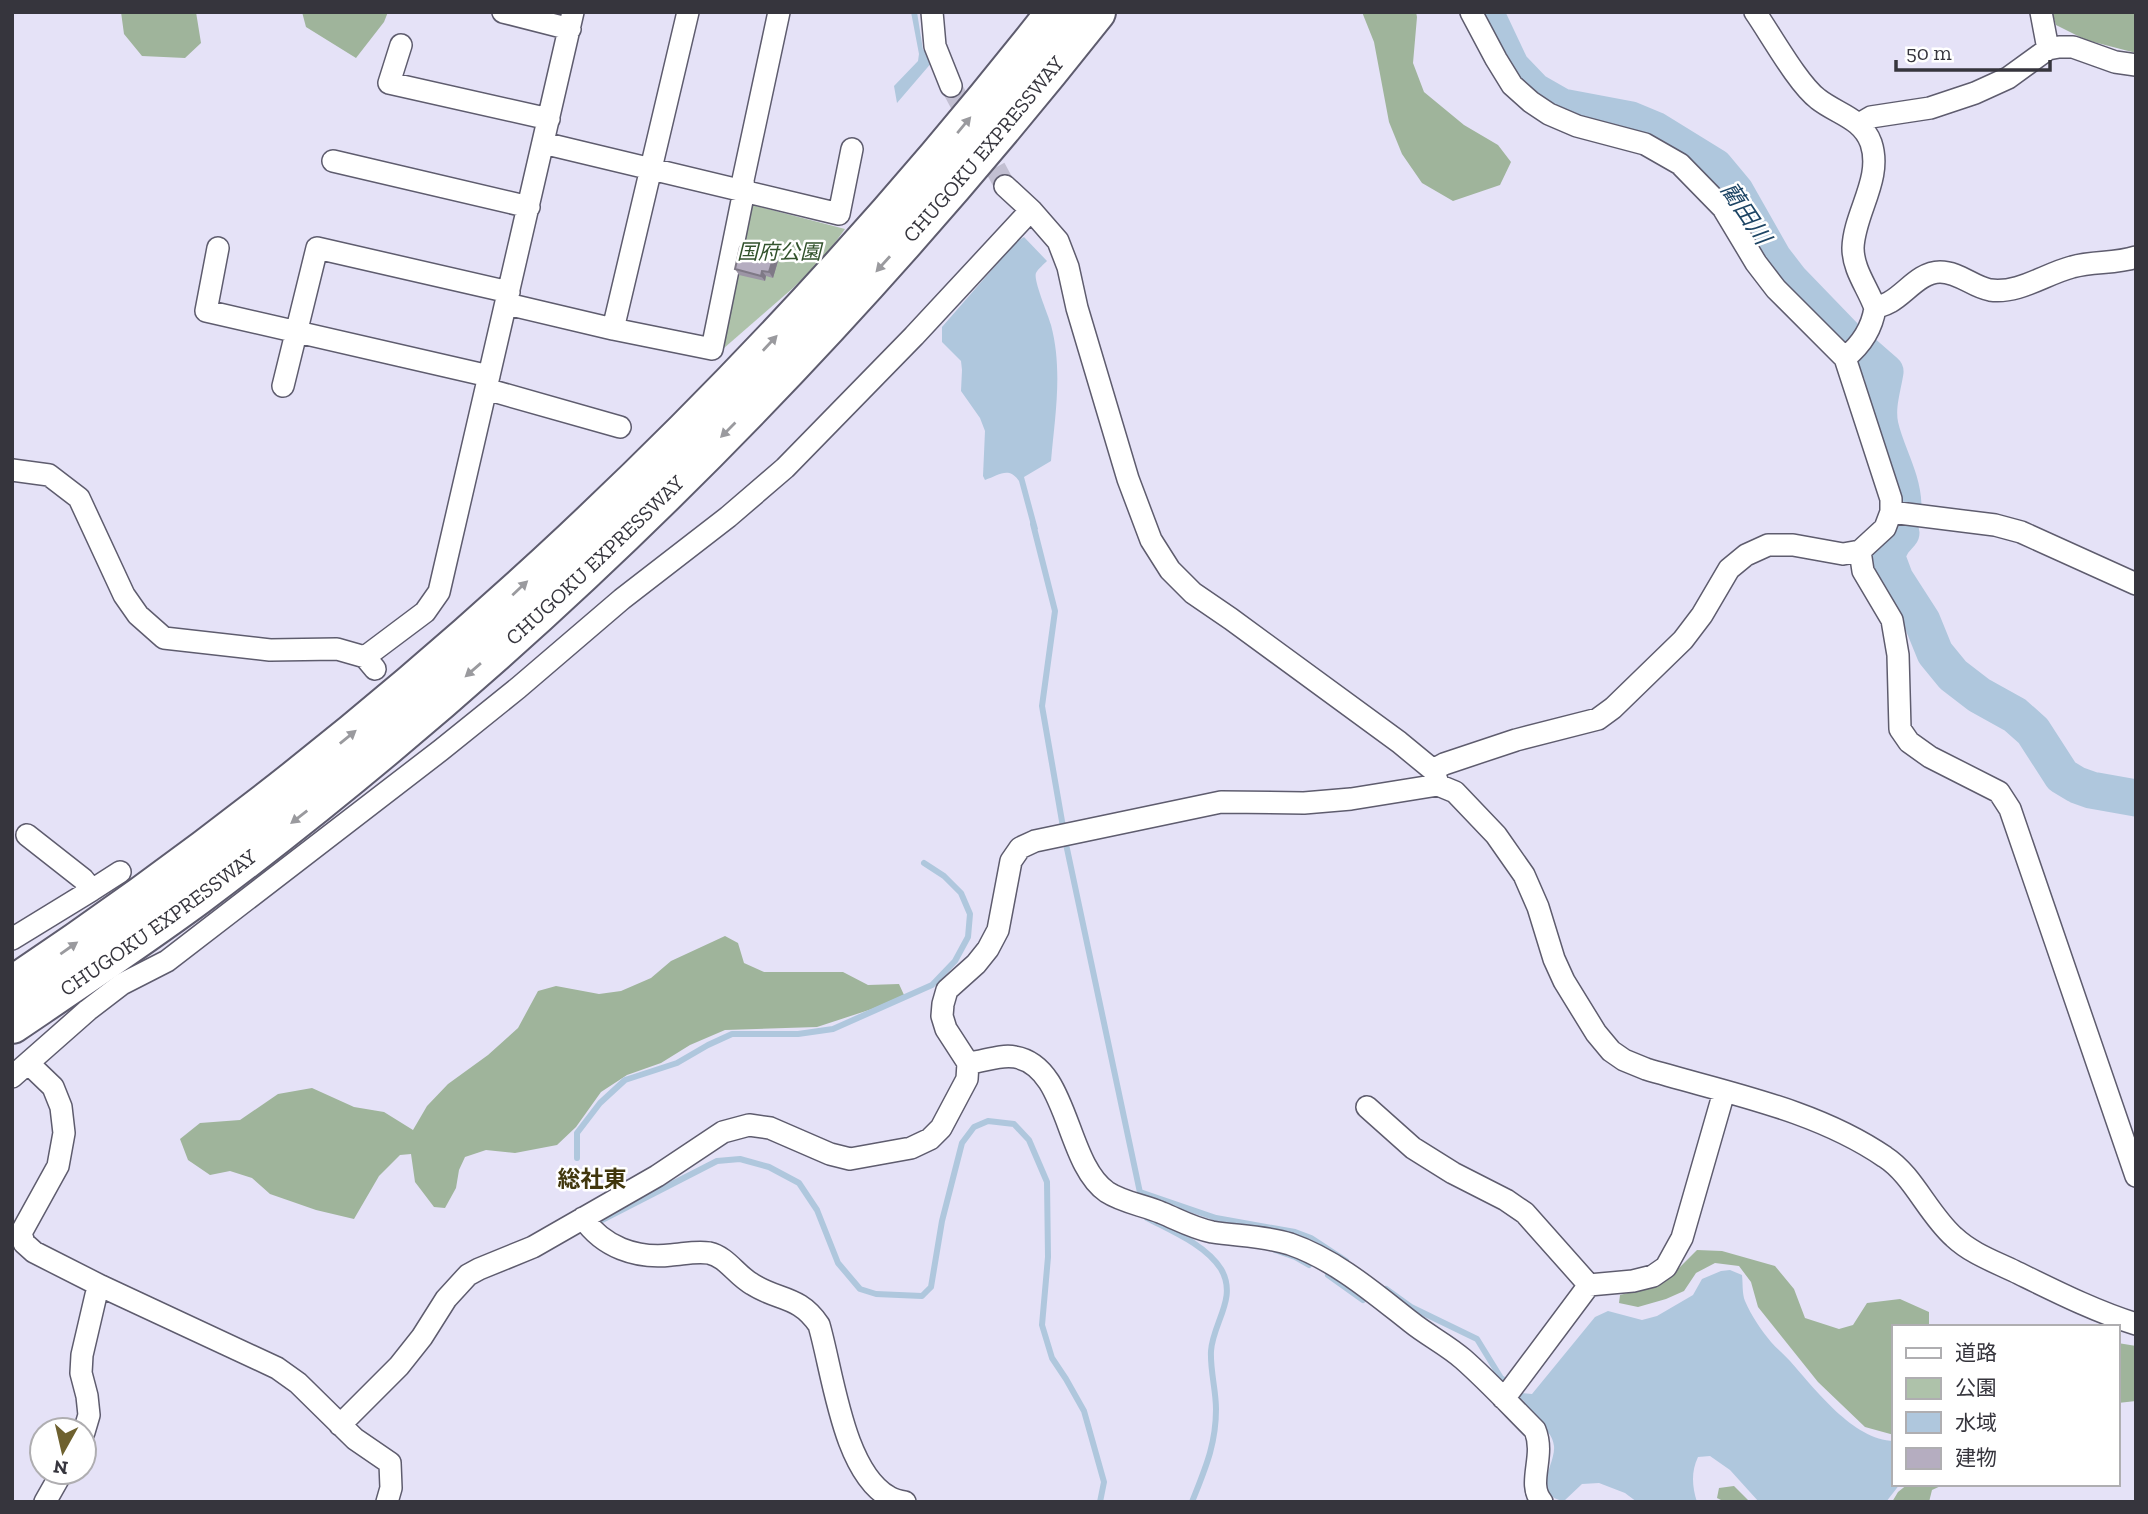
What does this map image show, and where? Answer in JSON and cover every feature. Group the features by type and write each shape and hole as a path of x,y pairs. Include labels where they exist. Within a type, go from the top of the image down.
{"highway":[{"name":"CHUGOKU EXPRESSWAY","path":"12,986 178,870 294,781 405,690 603,511 713,404 818,292 920,177 1056,12"},
{"name":"CHUGOKU EXPRESSWAY","path":"12,1024 196,897 310,808 514,634 621,536 733,425 838,314 945,195 1096,12"}],"street":[{"path":"12,471 49,475 79,498 124,595 138,615 164,638 270,650 337,649 370,663 425,612 439,592 572,20 503,12"},
{"path":"614,329 688,12"},
{"path":"283,386 317,248 614,329 712,349 744,191 743,180 779,12"},
{"path":"932,12 935,46 951,86"},
{"path":"340,1425 399,1366 422,1337 446,1299 468,1275 533,1247 657,1176 723,1132 749,1125 770,1128 830,1154 850,1159 911,1148 930,1139 941,1128 967,1079 968,1063 946,1029 942,1016 947,990 976,964 998,930 1011,861 1020,848 1035,841 1212,803 1304,803 1351,799 1436,777 1444,764 1516,740 1598,719 1613,708 1683,640 1702,615 1729,569 1746,555 1768,545 1793,545 1843,554 1860,551 1885,528 1891,512 1891,499 1853,351 1776,289 1756,263 1723,208 1680,164 1645,144 1577,126 1549,114 1531,102 1512,85 1471,12"},
{"path":"1755,12 1816,98 1859,124 1870,142 1874,160 1854,235 1853,252 1857,270 1875,308"},
{"path":"2041,12 2048,50"},
{"path":"401,45 389,83 549,119"},
{"path":"1859,124 1871,117 1930,108 1975,93 2008,78 2048,50 2059,47 2073,47 2115,62 2136,65"},
{"path":"543,143 839,214 852,149"},
{"path":"333,161 529,207"},
{"path":"1005,186 1058,241 1068,267 1077,308 1128,479 1151,540 1170,570 1193,593 1399,742 1455,792 1496,835 1524,875 1564,981 1596,1034 1611,1051 1646,1069 1811,1119 1847,1135 1886,1157 1900,1169 1933,1215 1954,1238 1973,1251 2059,1293 2136,1324"},
{"path":"387,1502 391,1488 390,1462 355,1439 298,1383 277,1368 100,1286 34,1252 24,1243 21,1233 58,1166 64,1133 61,1107 52,1087 17,1071 122,984 167,961 435,743 518,688 622,599 728,517 785,468 914,336 1031,210"},
{"path":"218,248 206,311 295,331 487,382 620,427"},
{"path":"1853,351 1875,308 1889,303 1924,276 1939,272 1956,275 1988,290 2007,291 2072,267 2131,261"},
{"path":"1891,512 1996,525 2021,532 2136,584"},
{"path":"1860,551 1863,571 1892,620 1898,655 1900,729 1909,742 1930,757 1999,792 2010,809 2136,1176"},
{"path":"27,835 83,879 92,890"},
{"path":"12,939 120,873"},
{"path":"968,1063 1003,1056 1031,1062 1043,1074 1061,1103 1083,1163 1093,1180 1108,1193 1161,1212 1192,1227 1290,1244 1309,1252 1356,1280 1448,1348 1535,1430 1540,1443 1534,1487 1542,1502"},
{"path":"1503,1398 1589,1285 1633,1281 1653,1276 1666,1267 1682,1238 1724,1092"},
{"path":"1367,1107 1413,1148 1525,1213 1589,1285"},
{"path":"583,1218 592,1231 615,1248 637,1254 668,1256 695,1252 721,1257 750,1283 764,1291 791,1299 810,1312 819,1325 840,1410 858,1464 875,1487 891,1499 905,1502"},
{"path":"89,1416 81,1374 82,1355 100,1286"},
{"path":"45,1502 54,1486"}],"green space":[{"path":"121,12 196,12 201,43 185,58 142,56 124,34"},
{"path":"302,12 388,12 384,22 356,58 306,27"},
{"path":"1362,12 1416,12 1413,63 1424,92 1464,125 1498,145 1511,162 1500,185 1453,201 1422,183 1402,154 1389,122 1374,42"},
{"path":"2052,12 2136,12 2136,53 2086,40 2056,25"},
{"name":"国府公園","path":"752,205 845,229 823,259 716,355"},
{"path":"725,936 738,943 744,963 764,972 843,972 868,985 899,984 904,995 817,1027 725,1030 690,1045 661,1063 627,1075 601,1092 576,1127 557,1145 515,1153 486,1150 465,1157 459,1170 456,1188 445,1208 434,1207 415,1182 411,1154 400,1155 379,1176 354,1219 316,1210 270,1194 252,1178 230,1171 210,1175 188,1160 180,1139 200,1123 240,1120 278,1094 312,1088 354,1107 384,1112 413,1130 427,1106 448,1084 488,1055 518,1028 538,991 556,986 599,994 621,991 651,978 671,961"},
{"path":"1697,1250 1722,1251 1775,1266 1794,1289 1805,1318 1839,1329 1853,1325 1867,1303 1900,1299 1929,1312 1929,1325 1892,1325 1892,1434 1865,1427 1818,1382 1758,1307 1751,1282 1739,1266 1715,1263 1696,1273 1684,1291 1666,1299 1638,1307 1619,1303 1620,1295 1655,1286"},
{"path":"2120,1343 2136,1346 2136,1401 2120,1403"},
{"path":"1734,1486 1750,1502 1725,1502 1717,1498 1719,1488"},
{"path":"1906,1486 1941,1486 1932,1490 1929,1502 1892,1502"}],"water":[{"path":"911,12 917,12 923,50 928,51 933,61 897,103 894,86 918,61"},
{"path":"1024,237 1047,261 1037,271 1036,277 1051,325 1057,359 1051,461 1024,477 1038,529 1033,533 1019,481 1015,476 1004,473 985,480 983,476 985,431 980,418 961,391 961,361 942,342 942,327 1016,242"},
{"path":"1730,1270 1742,1275 1745,1301 1753,1317 1773,1345 1836,1411 1864,1432 1892,1441 1892,1486 1898,1486 1886,1502 1759,1502 1730,1470 1710,1456 1698,1457 1694,1468 1697,1502 1637,1502 1625,1493 1599,1483 1582,1484 1564,1501 1548,1492 1547,1478 1554,1454 1552,1439 1524,1401 1518,1397 1522,1393 1532,1394 1595,1317 1608,1311 1642,1320 1657,1316 1693,1295 1702,1279"}],"building":[{"path":"740,247 774,255 769,272 762,271 761,276 735,269"}],"waterway":[{"name":"藺田川","path":"1485,12 1511,67 1534,91 1562,107 1631,120 1655,130 1715,167 1735,191 1773,258 1790,280 1846,338 1885,372 1879,419 1900,485 1903,505"},
{"path":"1033,524 1055,611 1042,706 1063,827"},
{"name":"藺田川","path":"1901,533 1886,555 1895,579 1922,621 1935,653 1953,675 1979,695 2015,715 2033,731 2062,776 2091,790 2136,798"},
{"path":"1066,844 1142,1202"},
{"path":"577,1158 577,1133 600,1103 625,1080 677,1063 732,1034 798,1034 833,1029 932,985 955,961 968,937 970,914 961,893 944,876 924,863"},
{"path":"602,1220 717,1161 740,1159 769,1167 799,1183 817,1210 838,1263 860,1289 876,1294 922,1296 931,1287 942,1221 962,1143 974,1127 988,1121 1014,1124 1029,1140 1047,1182 1048,1257 1042,1325 1052,1358 1084,1411 1104,1482 1100,1502"},
{"path":"1140,1192 1216,1218 1295,1232 1311,1238 1346,1261"},
{"path":"1146,1215 1207,1253 1215,1260 1226,1280 1226,1300 1211,1351 1216,1422 1209,1457 1192,1502"},
{"path":"1275,1250 1309,1265"},
{"path":"1328,1275 1363,1300"},
{"path":"1386,1289 1411,1307 1477,1339 1501,1378 1510,1384"}],"tunnel":[{"path":"951,86 1005,186"}],"district":[{"name":"総社東","path":"592,1179"}]}
